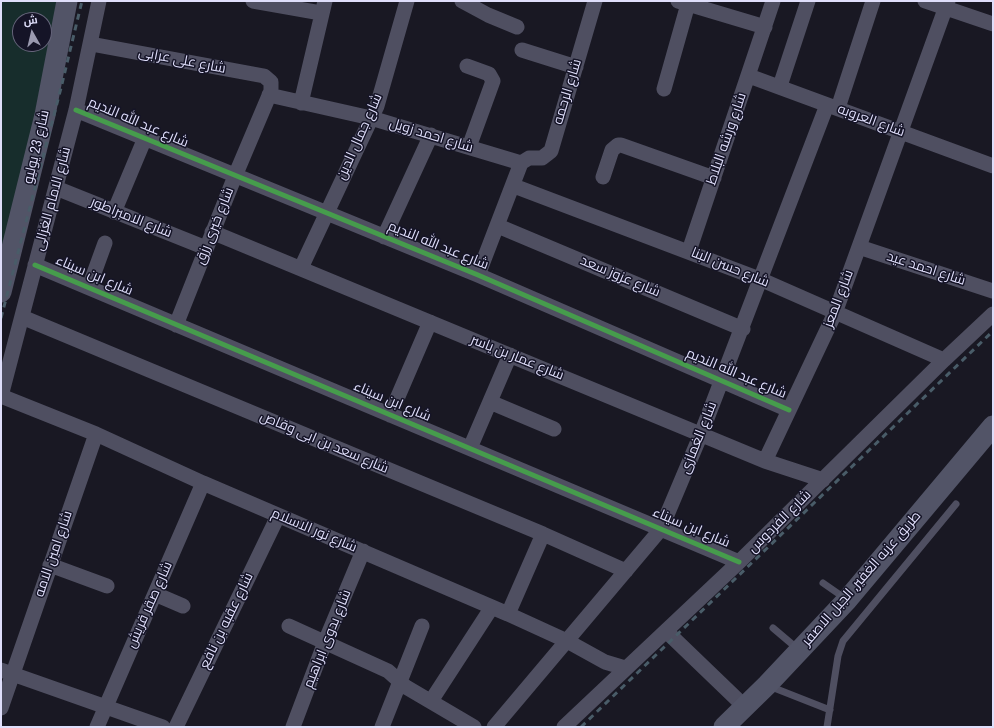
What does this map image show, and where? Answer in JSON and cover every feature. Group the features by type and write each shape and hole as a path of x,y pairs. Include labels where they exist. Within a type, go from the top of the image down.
{"street":[{"name":"شارع 23 يوليو","path":"1,292 45,115 67,1"},
{"name":"شارع الامام الغزالى","path":"1,396 76,110 99,1"},
{"path":"253,1 323,7 301,103"},
{"name":"شارع جمال الدين","path":"301,268 377,106 407,1"},
{"path":"462,1 488,15 518,27"},
{"name":"شارع الرحمه","path":"521,163 529,158 542,158 551,150 595,1"},
{"name":"شارع ورشه البلاط","path":"689,251 773,1"},
{"path":"780,86 808,1"},
{"name":"شارع الغمازى","path":"494,727 661,529 701,434 873,1"},
{"path":"925,1 946,4 993,24"},
{"path":"664,89 683,2 765,27"},
{"name":"شارع المعز","path":"765,461 835,313 946,4"},
{"name":"شارع على عرابى","path":"91,44 264,76 270,89"},
{"path":"522,50 576,67"},
{"path":"467,66 489,74 493,81 469,147"},
{"name":"شارع العروبه","path":"749,76 780,86 993,166"},
{"name":"شارع احمد زويل","path":"270,89 301,103 371,118 521,163"},
{"name":"شارع خيرى رزق","path":"176,325 270,89"},
{"name":"شارع عبد الله النديم","path":"76,110 478,275 789,410"},
{"path":"384,237 431,135"},
{"path":"114,212 145,138"},
{"path":"603,178 612,150 618,145 621,145 714,178"},
{"path":"478,275 514,186 521,163"},
{"name":"شارع حسن البنا","path":"514,186 689,251 762,280 944,360"},
{"name":"شارع الامبراطور","path":"56,188 206,248"},
{"name":"شارع عزوز سعد","path":"498,226 743,329"},
{"name":"شارع عمار بن ياسر","path":"212,232 765,461 823,480"},
{"path":"89,287 105,243"},
{"name":"شارع احمد عيد","path":"859,247 993,291"},
{"name":"شارع ابن سيناء","path":"35,265 739,562"},
{"name":"شارع الفردوس","path":"564,727 739,562 944,360 993,314"},
{"name":"شارع سعد بن ابى وقاص","path":"22,317 543,534 626,571"},
{"path":"390,415 430,322"},
{"path":"470,448 510,355"},
{"name":"شارع نور الاسلام","path":"1,396 96,434 278,516 508,614 567,641 606,662 625,668"},
{"path":"490,402 554,429"},
{"name":"طريق عزبه الغفير, الجبل الاصفر","path":"724,727 767,685 847,600 993,426"},
{"name":"شارع امين الامه","path":"1,708 7,672 50,565 96,434"},
{"name":"شارع صقر قريش","path":"97,727 203,483"},
{"name":"شارع عقبه بن نافع","path":"176,727 278,516"},
{"path":"508,614 543,534"},
{"name":"شارع بدوى ابراهيم","path":"293,727 325,642 363,552"},
{"path":"50,565 107,586"},
{"path":"155,594 182,606"},
{"path":"430,701 492,607"},
{"path":"289,626 388,671 394,675 400,683 474,727"},
{"path":"382,727 422,626"},
{"path":"666,631 745,707"},
{"path":"7,672 162,727"}],"lane":[{"path":"828,727 838,656 847,634 956,504"},
{"path":"823,582 847,600"},
{"path":"773,628 799,651"},
{"path":"767,685 830,710"}],"green space":[{"path":"1,1 58,1 52,30 52,12 12,12 12,52 48,52 1,279"}],"railway":[{"path":"1,318 82,1"},
{"path":"581,727 993,331"}],"cycle path":[{"path":"76,110 478,275 789,410"},
{"path":"35,265 739,562"}]}
